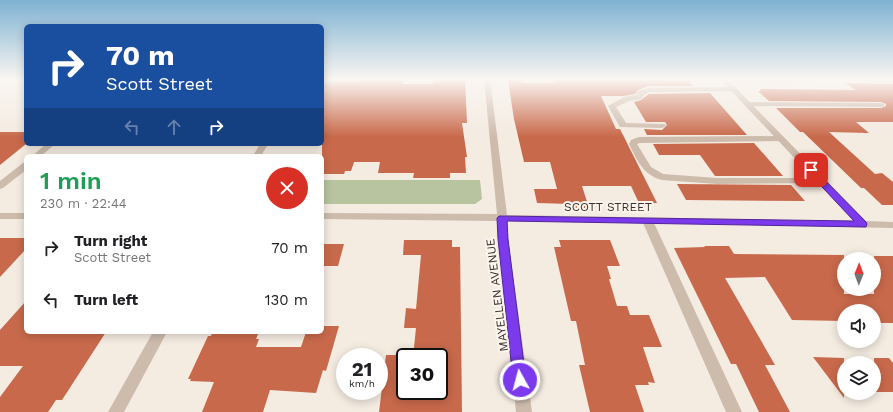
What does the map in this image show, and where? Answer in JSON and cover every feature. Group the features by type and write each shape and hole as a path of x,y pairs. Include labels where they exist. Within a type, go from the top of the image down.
{"street":[{"name":"MAYELLEN AVENUE","path":"488,98 503,239 524,412"},
{"path":"631,98 612,106 623,125 662,126"},
{"path":"741,98 862,224"},
{"path":"747,104 881,105"},
{"path":"780,138 639,140 633,144 649,171 655,176 717,181 821,181"},
{"path":"38,154 48,146"},
{"path":"0,186 24,167"},
{"path":"0,216 24,216"},
{"name":"SCOTT STREET","path":"324,216 893,224"},
{"path":"647,220 734,412"},
{"path":"116,412 159,334"}],"green space":[{"path":"324,180 480,180 482,199 475,204 324,204"}],"building":[{"path":"324,98 466,98 467,123 462,123 467,157 465,157 466,173 450,173 450,178 413,178 414,173 378,173 380,162 354,162 351,171 345,171 344,174 324,174 324,154 322,154 322,146 324,146"},
{"path":"511,98 602,98 616,129 620,129 657,203 639,203 631,186 582,186 589,208 572,208 571,204 537,203 534,189 557,189 550,162 524,162"},
{"path":"643,98 715,98 747,135 647,135 644,129 662,130 667,125 665,122 646,122 634,102"},
{"path":"766,98 893,98 893,122 856,122 869,133 829,132 875,174 882,173 893,182 893,205 882,205 864,188 861,188 776,108 881,108 886,106 886,104 881,102 769,101"},
{"path":"0,132 24,132 24,146 0,165"},
{"path":"754,143 783,176 715,176 700,155 659,155 653,144"},
{"path":"677,184 791,185 805,201 686,200"},
{"path":"0,238 24,238 24,251 0,277"},
{"path":"404,240 452,240 452,247 460,247 462,412 379,412 380,400 388,400 388,355 396,355 396,400 448,400 448,348 414,348 416,328 404,328 406,308 416,309 421,255 403,255"},
{"path":"559,240 610,240 620,266 607,266 611,279 609,279 617,306 627,306 630,315 649,315 662,347 643,347 655,383 648,382 649,385 635,385 644,412 590,412 579,365 585,365 576,321 571,321 554,247 561,247"},
{"path":"324,244 344,244 338,266 324,266"},
{"path":"704,246 729,246 734,254 837,255 837,296 881,296 881,256 893,256 893,323 881,323 881,304 837,304 837,321 792,320 765,277 725,278 775,365 765,365 790,412 759,412 736,364 731,364 674,248 705,247"},
{"path":"24,303 24,334 105,334 62,400 56,400 48,412 0,412 0,397 23,366 0,366 0,330"},
{"path":"324,326 339,326 326,371 323,370 316,393 270,390 263,412 202,412 214,382 190,381 191,379 188,379 208,336 211,336 212,334 258,334 256,339 259,339 256,347 301,347 305,334 324,334"},
{"path":"813,357 837,358 837,389"},
{"path":"881,358 889,358 893,363 893,392 881,392"}],"route":[{"path":"520,380 502,232 502,218 862,224 811,170"}]}
